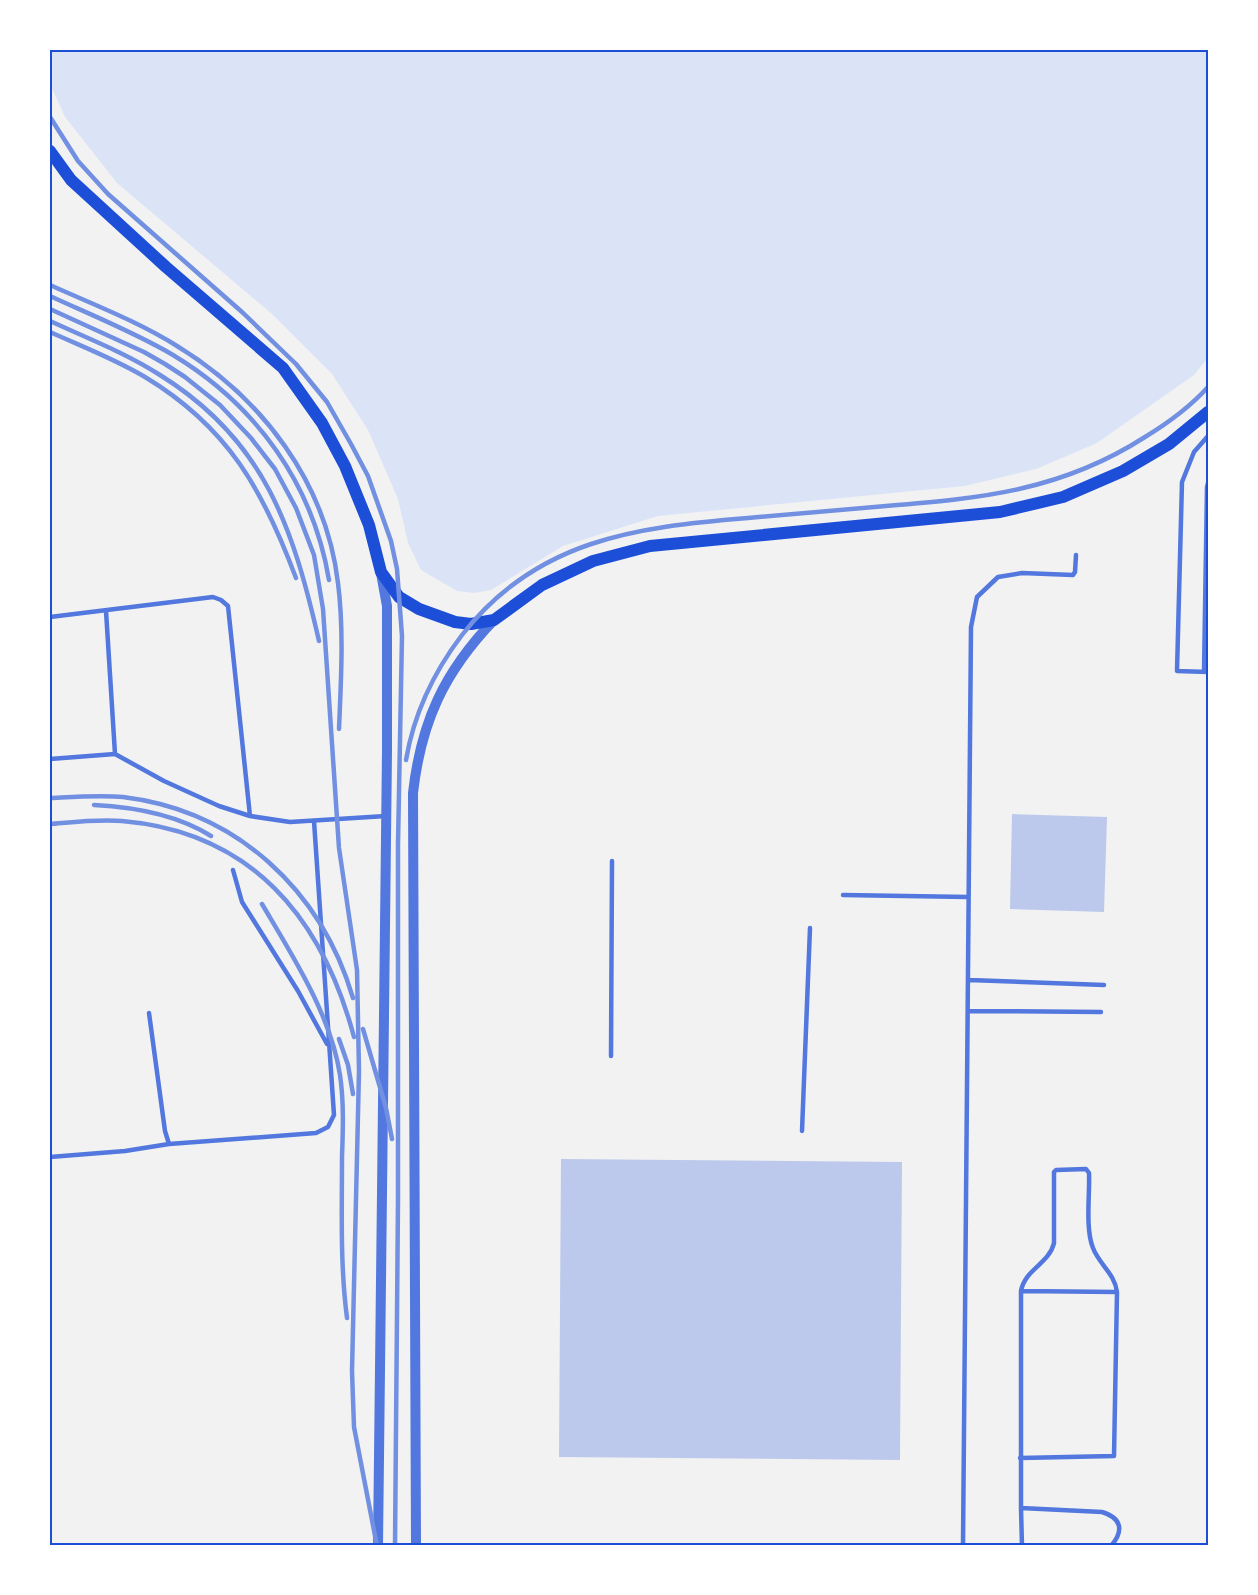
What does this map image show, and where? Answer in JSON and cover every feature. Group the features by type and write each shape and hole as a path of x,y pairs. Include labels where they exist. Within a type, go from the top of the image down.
{"main road":[{"path":"50,151 71,180 166,267 283,368 322,423 345,466 369,525 381,572 399,597 418,609 456,622 471,624 494,620 542,585 593,561 650,546 1000,512 1063,497 1123,471 1168,444 1209,412"}],"street":[{"path":"378,1545 387,606 381,572"},
{"path":"416,1545 412,793 416,763 432,711 451,673 470,644 494,620"}],"lane":[{"path":"1209,436 1194,452 1182,482 1177,671 1206,672 1207,487 1209,483"},
{"path":"963,1545 971,627 977,597 998,578 1022,573 1073,575 1076,555"},
{"path":"50,617 213,597 228,606 250,816"},
{"path":"106,610 115,754"},
{"path":"50,759 115,754 164,781 219,806 250,816 290,822 386,816"},
{"path":"50,1157 125,1151 169,1144 316,1132 328,1127 334,1115 314,821"},
{"path":"611,1056 612,861"},
{"path":"233,870 242,902 298,991 329,1047"},
{"path":"843,895 968,897"},
{"path":"802,1131 810,928"},
{"path":"969,980 1104,985"},
{"path":"969,1011 1101,1012"},
{"path":"149,1013 165,1131 169,1144"},
{"path":"1020,1458 1114,1456 1117,1292 1114,1280 1093,1249 1090,1236 1089,1173 1086,1169 1056,1170 1054,1172 1052,1251 1027,1275 1021,1291 1020,1458 1022,1545"},
{"path":"1021,1291 1117,1292"},
{"path":"1021,1508 1109,1514 1116,1519 1119,1525 1119,1533 1111,1545"}],"shaded area":[{"path":"50,50 1208,50 1208,358 1194,375 1097,443 1036,469 965,486 658,516 563,546 491,590 474,593 457,591 421,570 408,543 398,499 368,430 332,374 272,314 117,183 65,117 50,84"}],"building":[{"path":"1012,814 1107,817 1104,912 1010,909"},
{"path":"561,1159 902,1162 900,1460 559,1457"}],"railway":[{"path":"50,117 78,161 108,194 242,312 296,364 327,402 368,476 391,541 397,569 402,636 398,844 395,1546"},
{"path":"50,285 146,329 208,367 262,417 285,446 304,477 320,511 331,546 338,583 341,619 339,729"},
{"path":"50,296 128,331 173,355 203,375 255,423 276,450 310,511 329,580"},
{"path":"50,309 144,352 185,377 220,405 251,438 275,469 296,508 314,555 323,609 339,848 357,970 359,1071 352,1371 354,1427 377,1546"},
{"path":"50,321 147,367 196,400 225,428 250,458 285,524 298,561 319,641"},
{"path":"50,332 134,370 174,396 199,417 221,439 256,489 296,578"},
{"path":"406,760 414,726 426,694 442,664 462,635 491,603 522,578 555,559 590,544 666,527 921,503 1020,489 1083,469 1114,455 1170,420 1208,387"},
{"path":"50,798 114,796 164,805 203,819 237,838 269,862 296,891 320,923 339,959 353,998"},
{"path":"94,805 154,813 184,822 211,836"},
{"path":"50,824 113,820 168,829 208,843 244,863 274,888 301,919 322,954 340,994 354,1037"},
{"path":"262,904 309,986 328,1030 340,1075 343,1116 342,1258 347,1318"},
{"path":"363,1029 386,1108 392,1139"},
{"path":"339,1039 348,1065 353,1094"}]}
